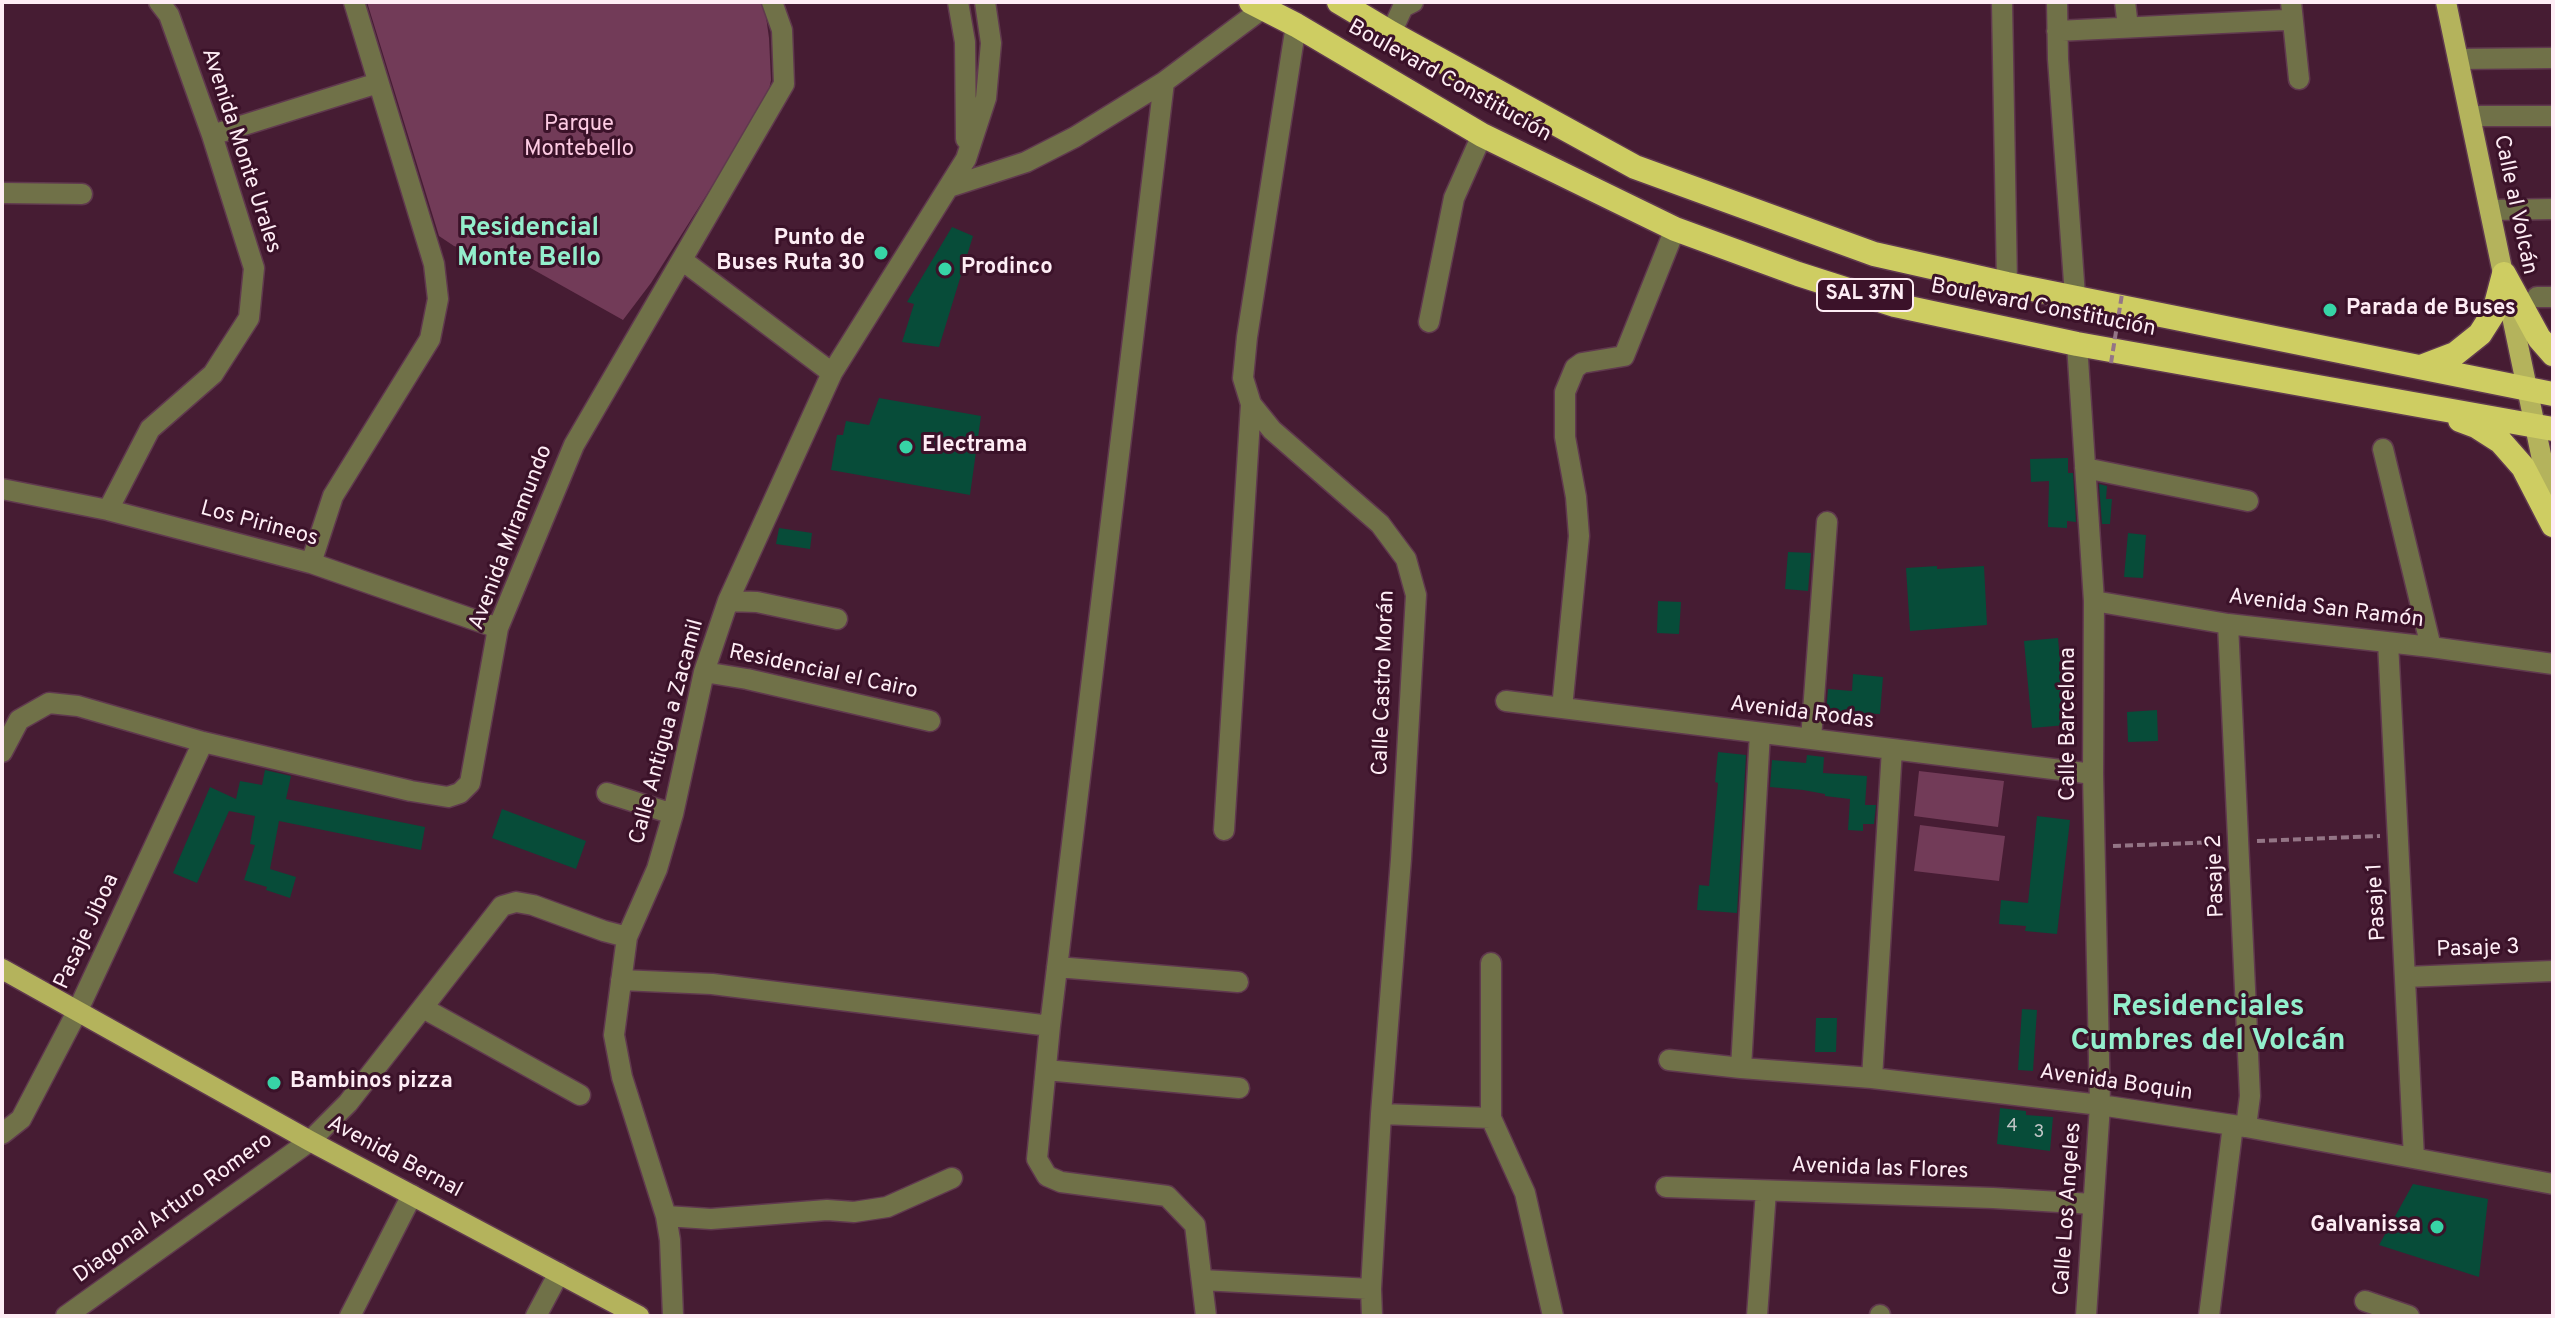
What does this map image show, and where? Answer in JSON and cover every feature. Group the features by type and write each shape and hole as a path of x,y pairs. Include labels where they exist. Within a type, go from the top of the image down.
{"highway":[{"name":"Boulevard Constitución","path":"1339,2 1635,167 1874,254 2007,284 2553,394"},
{"name":"Boulevard Constitución","path":"1256,5 1296,25 1482,135 1675,229 1798,274 1895,305 2077,344 2544,427"},
{"path":"2504,274 2539,338 2553,354"},
{"path":"2421,367 2455,354 2480,334 2494,312 2504,274"},
{"path":"2420,405 2476,426 2501,442 2523,467 2553,525"}],"main road":[{"name":"Calle al Volcán","path":"2446,2 2528,389 2544,427 2553,512"},
{"name":"Avenida Bernal","path":"2,969 310,1141 639,1316"}],"street":[{"name":"Avenida Monte Urales","path":"108,510 150,429 213,374 249,318 254,268 212,135 169,15 159,2"},
{"path":"311,563 333,496 430,339 438,299 434,264 354,2"},
{"name":"Avenida Miramundo","path":"2,752 19,720 49,703 78,706 203,742 411,791 448,797 460,793 470,783 498,628 574,445 784,84 782,30 772,2"},
{"path":"958,2 965,42 966,159"},
{"name":"Calle Antigua a Zacamil","path":"673,1316 666,1216 622,1077 614,1035 627,937 657,869 673,814 704,672 728,601 832,373 966,159 986,98 991,43 985,2"},
{"path":"1391,33 1403,7 1413,2"},
{"path":"2002,2 2007,284"},
{"path":"2057,2 2075,296"},
{"path":"2125,2 2128,27"},
{"path":"949,187 1026,162 1075,137 1164,82 1256,5"},
{"path":"2057,31 2284,20 2292,10"},
{"path":"2292,10 2299,79"},
{"path":"1224,830 1251,404 1243,378 1296,25"},
{"path":"2458,59 2553,58"},
{"path":"1164,82 1050,1026 1037,1159 1047,1176 1061,1182 1167,1196 1195,1225 1206,1316"},
{"path":"212,135 378,83"},
{"path":"2470,116 2553,116"},
{"path":"1429,322 1454,198 1482,135"},
{"path":"2,193 82,194"},
{"path":"2490,210 2553,209"},
{"path":"1562,708 1579,536 1576,497 1565,437 1565,392 1575,368 1582,363 1624,356 1675,229"},
{"path":"682,260 832,373"},
{"name":"Calle Barcelona","path":"2077,344 2094,601 2093,774 2100,1105"},
{"name":"Calle Castro Morán","path":"1251,404 1272,430 1380,524 1406,559 1416,595 1401,859 1381,1114 1372,1316"},
{"path":"2383,449 2431,647"},
{"path":"2085,468 2248,501"},
{"name":"Los Pirineos","path":"2,489 108,510 311,563 498,628"},
{"path":"1811,739 1827,522"},
{"path":"728,601 757,602 837,619"},
{"name":"Avenida San Ramón","path":"2094,601 2228,624 2553,664"},
{"name":"Pasaje 2","path":"2209,1316 2240,1126 2250,1096 2228,624"},
{"name":"Pasaje 1","path":"2388,642 2414,1158"},
{"name":"Residencial el Cairo","path":"704,672 930,721"},
{"name":"Avenida Rodas","path":"1506,701 2093,774"},
{"path":"1741,1068 1760,733"},
{"name":"Pasaje Jiboa","path":"2,1134 21,1119 78,1010 203,742"},
{"path":"1872,1078 1892,749"},
{"path":"607,793 673,814"},
{"name":"Diagonal Arturo Romero","path":"66,1316 310,1141 348,1103 502,906 516,902 533,905 627,937"},
{"path":"1491,963 1491,1118 1525,1193 1553,1316"},
{"path":"1057,967 1238,982"},
{"name":"Pasaje 3","path":"2406,977 2553,971"},
{"path":"621,980 712,984 1050,1026"},
{"path":"423,1008 580,1095"},
{"name":"Avenida Boquin","path":"1669,1060 1872,1078 2100,1105 2240,1126 2553,1184"},
{"path":"1046,1070 1239,1088"},
{"name":"Calle Los Angeles","path":"2086,1316 2100,1105"},
{"path":"1381,1114 1491,1118"},
{"path":"666,1216 711,1219 827,1210 854,1212 887,1207 952,1178"},
{"name":"Avenida las Flores","path":"1666,1187 2093,1204"},
{"path":"1757,1316 1766,1191"},
{"path":"350,1316 412,1195"},
{"path":"536,1316 559,1273"},
{"path":"1202,1280 1371,1289"},
{"path":"2365,1301 2409,1316"}],"path":[{"path":"2111,363 2122,294"},
{"path":"2094,846 2398,835"}],"green space":[{"name":"Parque Montebello","path":"367,2 764,2 771,80 767,99 651,283 623,320 518,261 503,260 454,246 439,236"},
{"path":"1919,771 2004,781 1998,827 1914,816"},
{"path":"1920,825 2005,836 1999,881 1914,871"}],"building":[{"name":"Prodinco","path":"952,227 973,236 939,347 902,342 914,304 907,302"},
{"name":"Electrama","path":"879,398 981,416 970,495 831,470 837,435 843,435 846,421 869,425"},
{"path":"2068,458 2068,473 2073,473 2076,522 2067,521 2067,528 2048,527 2049,481 2031,482 2030,459"},
{"path":"2099,484 2107,486 2106,499 2112,499 2110,524 2102,524"},
{"path":"779,528 812,533 810,549 776,544"},
{"path":"2128,533 2146,535 2143,578 2124,577"},
{"path":"1788,552 1811,553 1808,591 1785,589"},
{"path":"1937,566 1937,569 1984,566 1987,625 1910,631 1906,568"},
{"path":"1658,601 1681,602 1679,634 1657,633"},
{"path":"2058,638 2066,725 2032,728 2024,641"},
{"path":"1853,674 1883,677 1880,714 1826,712 1828,689 1852,691"},
{"path":"2157,710 2158,741 2128,742 2127,712"},
{"path":"1718,752 1746,755 1737,913 1697,910 1699,885 1709,886"},
{"path":"1807,755 1824,757 1823,773 1867,776 1865,805 1876,805 1874,824 1863,824 1863,831 1848,830 1850,799 1770,787 1772,760 1806,763"},
{"path":"265,770 291,776 286,799 425,827 421,850 279,821 270,869 296,877 290,898 244,880 255,845 250,844 255,816 229,811 197,883 173,873 210,787 236,799 240,781 262,785"},
{"path":"502,809 586,841 576,869 492,838"},
{"path":"2037,816 2070,820 2057,934 2025,931 2026,926 1999,924 2001,900 2028,903"},
{"path":"2022,1009 2037,1010 2033,1071 2018,1070"},
{"path":"1816,1018 1837,1018 1836,1052 1815,1052"},
{"path":"2000,1108 2026,1111 2026,1115 2053,1117 2050,1151 1997,1144"},
{"name":"Galvanissa","path":"2413,1184 2488,1199 2479,1277 2379,1245"}],"place":[{"name":"Punto de Buses Ruta 30","path":"881,253"},
{"name":"Prodinco","path":"945,269"},
{"name":"Parada de Buses","path":"2330,310"},
{"name":"Electrama","path":"906,447"},
{"name":"Bambinos pizza","path":"274,1083"},
{"name":"Galvanissa","path":"2437,1227"}],"district":[{"name":"Residencial Monte Bello","path":"529,245"},
{"name":"Residenciales Cumbres del Volcán","path":"2208,1026"}]}
